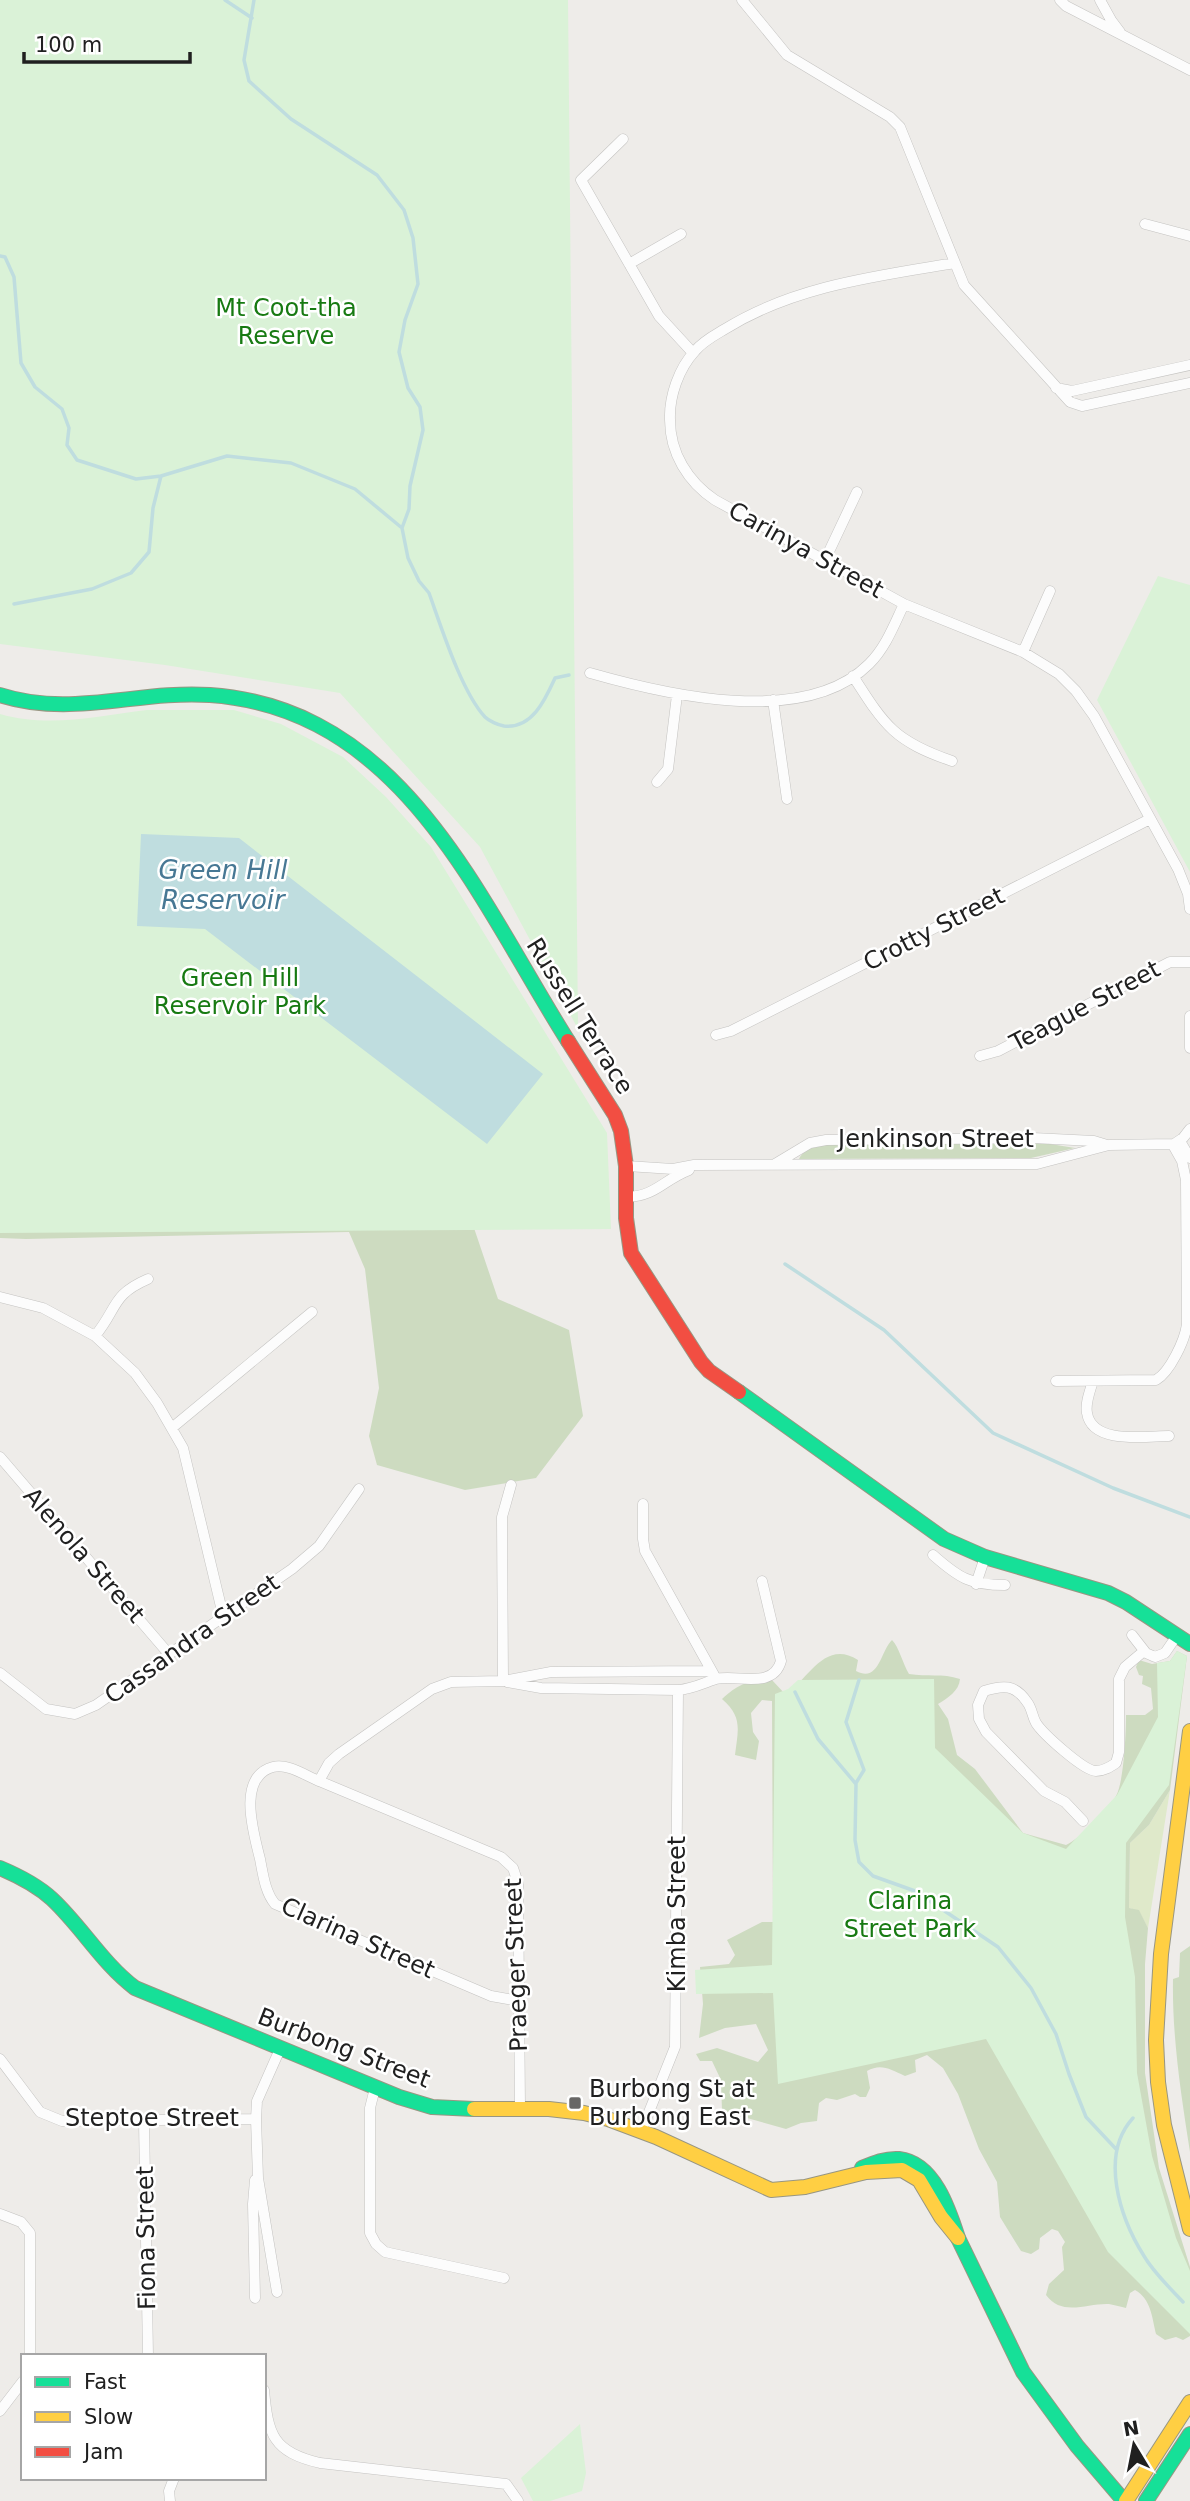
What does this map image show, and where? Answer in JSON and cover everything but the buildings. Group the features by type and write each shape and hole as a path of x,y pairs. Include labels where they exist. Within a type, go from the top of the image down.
{"main road":[{"name":"Russell Terrace","path":"0,695 32,705 57,707 173,694 237,698 301,718 362,751 405,790 426,814 457,858 615,1115 625,1139 628,1237 631,1253 709,1371 933,1532 958,1547 1108,1593 1190,1644"},
{"path":"1190,1731 1163,1938 1156,2034 1159,2089 1174,2172 1190,2229"},
{"name":"Burbong Street","path":"0,1868 38,1887 54,1900 119,1977 135,1988 411,2101 441,2108 520,2107 584,2113 641,2132 771,2190 790,2191 838,2178 888,2170 910,2173 922,2183 958,2238 1034,2390 1077,2446 1125,2501"},
{"path":"1158,1994 1164,2068 1190,2194"},
{"path":"1125,2501 1190,2402"},
{"path":"1146,2501 1188,2440"}],"street":[{"path":"742,0 787,55 890,117 900,127 955,263 971,295 1070,402 1079,406 1190,383"},
{"path":"1060,0 1066,6 1190,70"},
{"path":"1100,0 1117,28 1132,40"},
{"path":"623,139 581,180 663,323 693,353"},
{"path":"1145,224 1190,236"},
{"path":"629,264 681,234"},
{"name":"Carinya Street","path":"955,263 827,287 781,301 709,339 693,353 677,380 670,419 673,443 689,476 715,500 904,604 1023,652 1059,674 1084,702 1178,869 1188,894 1190,909"},
{"path":"1055,387 1072,391 1190,365"},
{"path":"825,560 857,492"},
{"path":"1023,652 1050,592"},
{"path":"590,673 677,695 717,699 773,700 816,694 853,676 877,654 904,604"},
{"path":"853,676 880,718 900,737 921,750 951,761"},
{"path":"657,782 668,769 677,695"},
{"path":"773,700 787,799"},
{"name":"Crotty Street","path":"716,1035 732,1031 1150,819"},
{"name":"Teague Street","path":"980,1056 998,1051 1170,961 1190,962"},
{"path":"1190,1016 1190,1048"},
{"path":"1177,1143 1190,1129"},
{"name":"Jenkinson Street","path":"768,1165 783,1161 810,1143 826,1140 1033,1138 1094,1141 1109,1145"},
{"path":"1177,1143 1190,1158"},
{"path":"1056,1381 1157,1380 1162,1377 1181,1344 1187,1324 1186,1180 1177,1143"},
{"name":"Jenkinson Street","path":"627,1166 673,1169 710,1165 1033,1164 1109,1145 1177,1143"},
{"name":"Jenkinson Street","path":"627,1197 645,1196 680,1174 710,1165"},
{"path":"1186,1180 1190,1166"},
{"path":"95,1336 104,1326 118,1298 130,1287 148,1279"},
{"path":"0,1297 43,1308 95,1336 135,1373 173,1427 192,1478 223,1615"},
{"path":"173,1427 312,1312"},
{"path":"1093,1381 1087,1414 1090,1422 1101,1432 1113,1436 1169,1436"},
{"name":"Alenola Street","path":"0,1457 168,1653"},
{"path":"503,1681 502,1517 511,1485"},
{"name":"Cassandra Street","path":"0,1673 46,1709 75,1713 96,1705 292,1569 319,1546 359,1489"},
{"path":"643,1504 645,1551 714,1675"},
{"path":"933,1555 957,1576 976,1584 1005,1585"},
{"path":"976,1584 985,1557"},
{"path":"319,1781 335,1756 432,1689 451,1682 503,1681 551,1672 763,1678 777,1670 781,1659 762,1581"},
{"path":"1132,1635 1144,1651 1153,1656 1161,1655 1176,1637"},
{"path":"1083,1821 1065,1801 1044,1791 986,1732 979,1719 978,1705 984,1691 1002,1685 1014,1689 1027,1702 1037,1724 1081,1765 1094,1771 1108,1769 1116,1763 1119,1752 1120,1676 1132,1660 1144,1651"},
{"path":"503,1681 541,1688 678,1690 695,1688 714,1675"},
{"name":"Kimba Street","path":"641,2132 676,2047 678,1690"},
{"name":"Clarina Street","path":"319,1781 277,1766 263,1773 254,1788 249,1814 267,1892 273,1902 285,1910 491,1996 519,2001"},
{"name":"Praeger Street","path":"319,1781 501,1857 511,1865 518,1883 520,2107"},
{"name":"Steptoe Street","path":"0,2059 40,2112 62,2121 256,2119 257,2101 279,2049"},
{"path":"375,2088 370,2108 370,2233 376,2244 385,2252 503,2278"},
{"path":"255,2298 253,2204 257,2166 256,2119"},
{"name":"Fiona Street","path":"144,2120 148,2354"},
{"path":"257,2166 277,2291"},
{"path":"0,2214 21,2222 30,2233 30,2354"},
{"path":"0,2411 21,2384"},
{"path":"266,2423 283,2448 299,2458 320,2463 506,2484 518,2501"},
{"path":"170,2501 169,2491 173,2480"}],"green space":[{"name":"Mt Coot-tha Reserve","path":"0,0 568,0 578,1029 480,847 340,693 165,665 0,644"},
{"path":"1158,576 1190,585 1190,872 1097,700"},
{"name":"Green Hill Reservoir Park","path":"147,710 234,710 281,724 343,757 386,797 431,847 607,1133 611,1229 0,1233 0,714 55,720"},
{"path":"0,932 450,1157 498,1299 569,1330 583,1416 536,1478 465,1490 377,1465 369,1436 379,1388 365,1269 349,1232 0,1238"},
{"path":"1044,1143 1075,1148 1031,1158 799,1159 809,1149 832,1144"},
{"name":"Clarina Street Park","path":"892,1640 909,1674 960,1679 955,1691 938,1704 948,1719 957,1755 975,1769 1023,1833 1066,1845 1094,1823 1116,1796 1123,1769 1126,1715 1145,1715 1153,1709 1151,1688 1142,1684 1143,1676 1139,1675 1136,1667 1139,1660 1152,1664 1170,1661 1177,1651 1187,1656 1170,1790 1149,1825 1130,1843 1129,1908 1139,1910 1148,1928 1145,1964 1145,2073 1159,2168 1190,2267 1190,2336 1183,2340 1176,2337 1165,2340 1156,2334 1148,2303 1135,2290 1130,2293 1126,2308 1109,2304 1067,2307 1052,2302 1046,2295 1049,2284 1064,2270 1062,2247 1065,2242 1058,2231 1052,2229 1040,2238 1039,2249 1031,2254 1021,2251 1000,2217 997,2182 979,2149 958,2094 943,2068 927,2055 915,2060 916,2072 905,2076 881,2067 867,2071 870,2088 866,2097 855,2094 837,2100 826,2098 819,2103 817,2121 786,2129 722,2111 721,2080 712,2061 700,2061 696,2054 717,2048 758,2062 768,2050 756,2024 725,2028 699,2038 703,2004 700,1967 729,1964 735,1955 727,1940 762,1922 773,1922 772,1701 762,1700 751,1713 753,1732 759,1741 756,1760 735,1755 738,1724 733,1712 722,1699 744,1684 771,1679 786,1695 818,1664 836,1654 858,1660 856,1671 870,1673"},
{"name":"Clarina Street Park","path":"1177,1651 1187,1656 1169,1785 1126,1843 1125,1917 1135,1977 1137,2073 1152,2156 1176,2238 1190,2271 1190,2334 1108,2252 986,2039 778,2084 773,1993 696,1994 695,1970 772,1965 775,1694 788,1689 798,1680 934,1679 935,1748 1023,1833 1066,1849 1117,1795 1158,1717 1157,1663 1170,1661"},
{"path":"1170,1790 1148,1928 1139,1911 1129,1908 1130,1843 1149,1825"},
{"path":"1190,1946 1190,2152 1180,2087 1173,1979 1179,1977 1180,1953"},
{"path":"580,2424 586,2473 582,2491 550,2501 533,2501 521,2478"}],"water":[{"name":"Green Hill Reservoir","path":"141,834 239,838 543,1074 487,1144 205,929 137,926"}],"waterway":[{"path":"225,0 252,18"},
{"path":"254,0 244,60 249,81 291,119 377,175 404,210 413,238 418,284 405,320 399,352 408,388 420,407 423,430 410,486 409,509 402,528 408,558 419,581 429,593 460,675 476,706 485,717 504,726 514,726 530,718 542,704 555,678 569,675"},
{"path":"0,256 5,257 14,277 21,363 35,387 62,409 69,428 67,445 77,460 136,479 161,476"},
{"path":"14,604 92,589 131,573 149,552 153,508 161,476 227,456 291,463 355,489 402,528"},
{"path":"785,1264 884,1330 993,1433 1113,1488 1190,1517"},
{"path":"856,1783 864,1770 846,1722 859,1680"},
{"path":"795,1692 818,1739 856,1784 855,1840 859,1862 873,1876 915,1891 998,1947 1031,1988 1056,2034 1086,2117 1116,2149"},
{"path":"1133,2118 1123,2133 1117,2150 1115,2168 1121,2205 1135,2241 1148,2262 1183,2302"}],"traffic: fast":[{"path":"0,695 53,704 210,695 277,708 335,735 385,773 428,820 466,873 568,1041"},
{"path":"739,1392 944,1539 985,1557 1108,1593 1190,1644"},
{"path":"0,1868 28,1881 52,1899 112,1967 135,1988 399,2097 432,2107 474,2109"},
{"path":"862,2168 885,2160 899,2159 911,2162 931,2178 945,2202 958,2238 1023,2372 1077,2446 1124,2501"},
{"path":"1146,2501 1190,2434"}],"traffic: slow":[{"path":"1190,1731 1161,1954 1156,2040 1164,2125 1190,2229"},
{"path":"474,2109 549,2109 608,2119 656,2137 771,2190 805,2187 866,2172 902,2170 919,2180 941,2217 958,2238"},
{"path":"1126,2501 1190,2402"}],"traffic: jam":[{"path":"568,1041 615,1115 621,1131 626,1166 626,1218 631,1253 701,1362 709,1371 739,1392"}],"place":[{"name":"Burbong St at Burbong East","path":"575,2103"}]}
